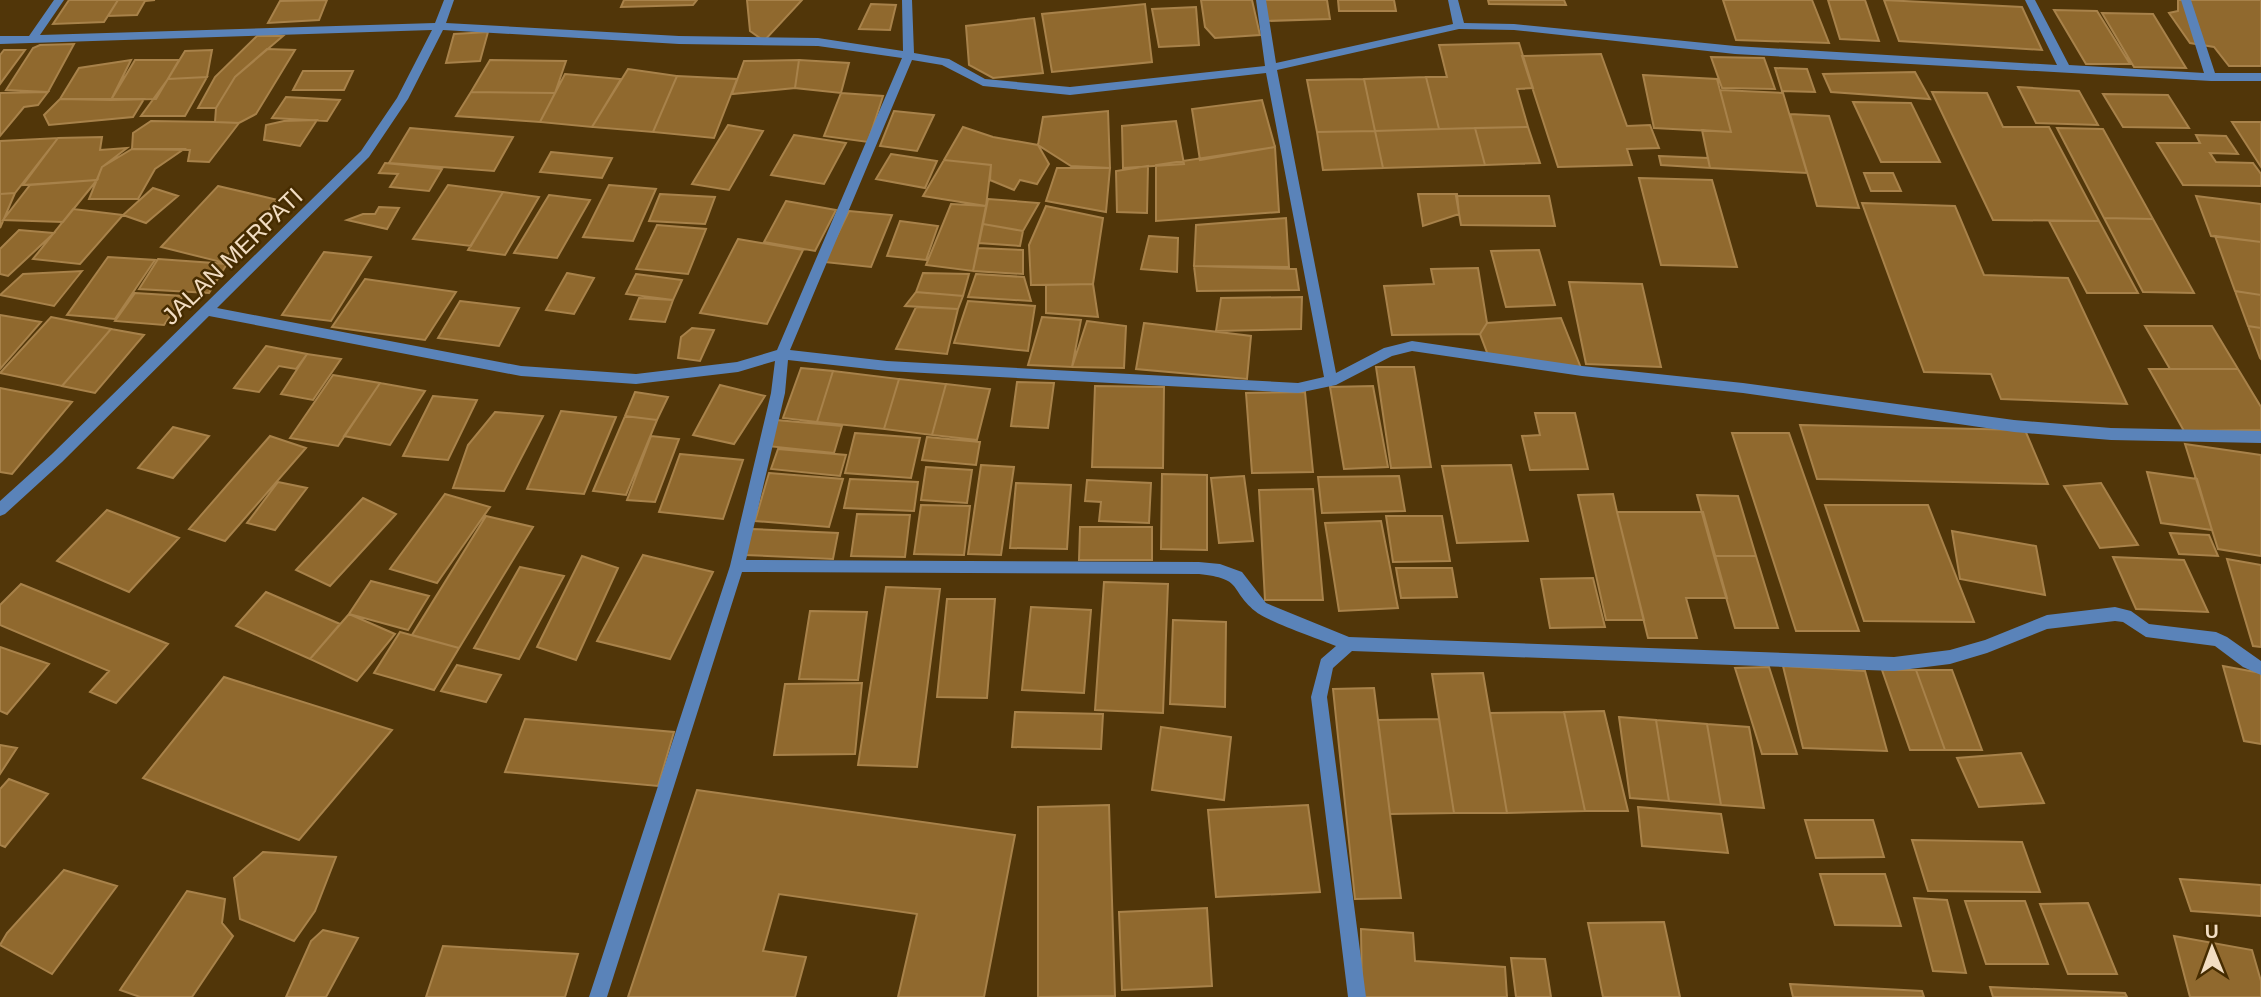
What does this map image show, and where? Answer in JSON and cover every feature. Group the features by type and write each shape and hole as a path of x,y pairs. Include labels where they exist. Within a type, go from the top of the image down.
{"street":[{"path":"32,39 59,0"},
{"name":"JALAN MERPATI","path":"0,510 57,458 365,154 392,118 441,26 449,0"},
{"path":"598,997 737,566 779,393 782,354 909,54 906,0"},
{"path":"1261,0 1271,68 1331,381"},
{"path":"1453,0 1459,26"},
{"path":"2030,0 2064,68"},
{"path":"2186,0 2211,77"},
{"path":"0,40 441,26 679,40 818,42 909,54 944,62 983,82 1070,91 1271,68 1459,26 1514,27 1735,50 2211,77 2261,77"},
{"path":"206,311 521,371 636,379 738,367 782,354 887,366 1090,375 1249,388 1298,388 1331,381 1389,352 1412,346 1582,371 1743,388 2014,426 2111,434 2261,437"},
{"path":"737,566 1210,569 1237,577 1261,608 1349,644 1894,664 1950,657 1987,646 2047,622 2070,617 2120,614 2146,630 2224,642 2251,665 2261,668"},
{"path":"1349,644 1326,664 1319,697 1357,997"}],"building":[{"path":"69,0 118,0 104,22 53,24"},
{"path":"118,0 155,0 145,1 137,15 108,16"},
{"path":"327,0 319,20 268,23 280,1"},
{"path":"624,0 697,0 693,5 621,7"},
{"path":"747,0 802,0 764,41 750,31"},
{"path":"1201,0 1252,0 1260,35 1215,38 1205,27"},
{"path":"1264,0 1327,0 1330,19 1266,21"},
{"path":"1338,0 1394,0 1396,11 1339,11"},
{"path":"1488,0 1564,0 1566,5 1489,4"},
{"path":"1723,0 1812,0 1829,43 1736,40"},
{"path":"1828,0 1865,0 1879,41 1840,39"},
{"path":"1884,0 2022,7 2042,50 1899,41"},
{"path":"2178,0 2261,0 2261,66 2229,66 2214,47 2190,43 2169,13 2178,11"},
{"path":"871,4 896,5 890,30 859,29"},
{"path":"1145,4 1152,62 1052,72 1042,14"},
{"path":"1196,7 1199,45 1159,47 1152,9"},
{"path":"2054,10 2097,11 2130,64 2086,64"},
{"path":"2102,13 2153,14 2186,68 2134,67"},
{"path":"1034,18 1043,73 993,78 969,65 966,26"},
{"path":"488,32 480,61 446,63 454,34"},
{"path":"257,36 283,36 235,77 216,108 198,108 215,77"},
{"path":"1519,43 1533,88 1517,89 1528,127 1439,129 1426,77 1447,77 1439,45"},
{"path":"74,44 48,92 6,90 33,48 40,45"},
{"path":"267,49 295,50 256,114 239,123 215,122 216,108 235,77"},
{"path":"4,50 25,50 0,84 0,55"},
{"path":"212,50 207,77 168,79 185,51"},
{"path":"1601,54 1627,126 1650,125 1659,148 1627,149 1632,165 1558,167 1522,56"},
{"path":"1711,57 1764,58 1775,89 1722,88"},
{"path":"131,60 111,100 60,99 79,68"},
{"path":"135,60 179,60 156,99 111,100"},
{"path":"490,60 566,61 555,93 471,92"},
{"path":"799,60 849,63 841,93 795,88"},
{"path":"799,60 795,88 732,94 744,61"},
{"path":"1775,68 1807,69 1815,92 1782,91"},
{"path":"628,69 677,76 653,132 592,127"},
{"path":"303,71 353,71 344,90 293,90"},
{"path":"1915,72 1930,99 1831,92 1823,74"},
{"path":"565,74 621,79 592,127 540,122"},
{"path":"1643,75 1717,79 1731,132 1654,128"},
{"path":"677,76 737,79 714,138 653,132"},
{"path":"207,77 185,116 141,116 168,79"},
{"path":"1426,77 1439,129 1375,131 1364,79"},
{"path":"1364,79 1375,131 1317,132 1307,80"},
{"path":"2018,87 2079,91 2098,125 2036,123"},
{"path":"1720,90 1783,93 1807,173 1710,168 1702,130 1731,132"},
{"path":"48,92 38,105 24,107 0,136 0,93"},
{"path":"471,92 555,93 540,122 456,116"},
{"path":"1932,92 1987,93 2003,127 2049,127 2099,221 1993,220"},
{"path":"841,93 883,96 868,142 824,136"},
{"path":"2103,94 2168,95 2189,128 2123,127"},
{"path":"286,97 340,100 327,121 272,118"},
{"path":"60,99 144,99 133,117 49,125 44,115"},
{"path":"1262,100 1275,147 1200,160 1192,109"},
{"path":"1853,102 1911,103 1940,162 1881,162"},
{"path":"894,111 934,115 917,151 880,146"},
{"path":"1108,111 1110,168 1071,166 1038,145 1043,117"},
{"path":"1790,114 1829,116 1859,208 1817,206"},
{"path":"317,120 300,146 264,140 266,125 284,121"},
{"path":"151,121 239,123 209,162 188,161 190,150 132,149 133,133"},
{"path":"1176,121 1184,164 1123,168 1122,126"},
{"path":"2232,122 2261,122 2261,167"},
{"path":"728,125 763,131 729,190 692,184"},
{"path":"963,127 993,137 1038,145 1049,164 1037,184 1020,180 1014,190 990,180 991,165 944,160"},
{"path":"1528,127 1540,163 1485,165 1475,128"},
{"path":"410,128 513,137 494,171 389,163"},
{"path":"1475,128 1485,165 1383,168 1375,131"},
{"path":"2057,128 2103,129 2153,219 2104,218"},
{"path":"1375,131 1383,168 1323,170 1317,132"},
{"path":"794,135 846,143 824,184 771,175"},
{"path":"2196,135 2226,136 2238,154 2210,153 2216,162 2253,163 2261,174 2261,186 2183,185 2157,143 2200,143"},
{"path":"102,137 100,150 127,148 102,167 97,180 23,185 58,138"},
{"path":"58,138 15,193 0,194 0,141"},
{"path":"1275,147 1279,212 1156,221 1156,165"},
{"path":"132,149 184,149 155,169 138,199 89,199 102,167"},
{"path":"551,152 612,158 602,178 540,172"},
{"path":"891,154 937,161 925,188 876,179"},
{"path":"1659,156 1708,158 1710,168 1661,165"},
{"path":"944,160 991,165 986,206 923,196"},
{"path":"385,163 442,169 429,191 390,187 398,174 379,173"},
{"path":"1148,166 1147,213 1117,212 1116,171"},
{"path":"1057,168 1110,168 1106,212 1046,201"},
{"path":"1864,173 1893,173 1901,191 1871,191"},
{"path":"1639,178 1712,180 1737,267 1661,265"},
{"path":"97,180 63,222 3,220 30,185"},
{"path":"448,185 503,192 471,246 413,239"},
{"path":"609,185 656,189 633,241 583,237"},
{"path":"218,186 278,200 221,262 161,247"},
{"path":"153,188 178,196 146,223 123,215"},
{"path":"503,192 539,197 505,255 468,250"},
{"path":"15,193 0,228 0,194"},
{"path":"660,194 715,197 705,224 649,221"},
{"path":"1418,194 1457,194 1459,214 1423,226"},
{"path":"549,195 590,200 557,258 514,253"},
{"path":"1456,196 1549,196 1555,226 1461,225"},
{"path":"2196,196 2261,204 2261,242 2211,236"},
{"path":"988,199 1039,203 1023,231 983,224"},
{"path":"786,201 836,210 815,251 764,242"},
{"path":"1862,203 1955,206 1984,275 2068,278 2127,404 2001,399 1991,374 1924,372"},
{"path":"951,204 986,206 973,271 926,265"},
{"path":"1046,206 1103,218 1093,284 1031,285 1029,245"},
{"path":"379,207 399,208 387,229 347,220 363,214 375,214"},
{"path":"73,209 123,215 80,264 33,259"},
{"path":"849,211 892,215 871,267 824,262"},
{"path":"1286,218 1289,267 1194,266 1196,225"},
{"path":"2104,218 2153,219 2194,293 2143,292"},
{"path":"900,221 938,226 926,260 887,256"},
{"path":"2049,221 2099,221 2138,293 2087,293"},
{"path":"983,224 1023,231 1020,246 979,243"},
{"path":"657,225 706,229 688,274 636,269"},
{"path":"19,230 54,233 8,276 0,274 0,249"},
{"path":"1149,236 1178,238 1177,272 1141,269"},
{"path":"2215,236 2261,242 2261,295 2235,291"},
{"path":"738,239 803,250 767,324 700,313"},
{"path":"978,248 1023,250 1023,274 973,271"},
{"path":"1539,250 1555,305 1506,307 1491,251"},
{"path":"324,252 371,257 331,321 282,315"},
{"path":"108,257 155,260 115,319 67,315"},
{"path":"158,259 227,264 209,293 139,289"},
{"path":"1194,266 1296,269 1299,290 1197,291"},
{"path":"1478,268 1487,323 1480,334 1392,335 1384,286 1434,284 1431,269"},
{"path":"82,271 54,306 0,295 23,274"},
{"path":"567,273 594,278 574,314 546,310"},
{"path":"923,273 969,274 963,296 916,292"},
{"path":"636,274 682,280 673,300 626,294"},
{"path":"976,274 1024,277 1031,301 968,297"},
{"path":"365,279 456,292 425,340 332,327"},
{"path":"1569,282 1642,284 1661,367 1586,364"},
{"path":"1093,284 1098,317 1046,313 1046,285"},
{"path":"2235,291 2261,295 2261,328 2248,326"},
{"path":"916,292 963,296 958,309 905,306"},
{"path":"135,293 183,296 164,325 115,321"},
{"path":"1302,297 1301,329 1216,331 1221,298"},
{"path":"639,298 673,300 665,322 630,319"},
{"path":"460,301 519,308 499,346 438,338"},
{"path":"968,301 1035,306 1028,351 954,343"},
{"path":"916,307 958,309 947,354 896,349"},
{"path":"0,315 41,322 0,369"},
{"path":"51,317 111,329 62,386 0,373"},
{"path":"1042,317 1081,320 1072,367 1028,365"},
{"path":"1561,318 1581,368 1488,355 1480,334 1487,323"},
{"path":"1087,321 1126,326 1124,368 1072,367"},
{"path":"1144,323 1251,336 1247,379 1136,369"},
{"path":"2145,326 2212,326 2238,369 2170,369"},
{"path":"2248,326 2261,328 2261,359 2260,358"},
{"path":"692,328 714,330 700,361 678,358 681,337"},
{"path":"111,329 144,335 95,393 62,386"},
{"path":"266,346 307,354 296,369 279,366 259,392 234,388"},
{"path":"307,354 341,359 313,400 281,394"},
{"path":"1376,367 1414,367 1431,467 1391,468"},
{"path":"801,368 833,371 817,422 783,418"},
{"path":"2149,369 2238,369 2261,407 2261,430 2184,431"},
{"path":"833,371 899,379 884,429 817,422"},
{"path":"333,375 380,383 338,446 290,438"},
{"path":"899,379 946,384 932,435 884,429"},
{"path":"1017,382 1054,383 1048,428 1011,426"},
{"path":"380,383 425,391 390,445 344,436"},
{"path":"946,384 990,389 977,440 932,435"},
{"path":"720,385 765,396 734,444 693,435"},
{"path":"1095,386 1164,387 1163,468 1092,467"},
{"path":"1373,386 1388,467 1344,469 1330,387"},
{"path":"0,388 72,402 12,474 0,472"},
{"path":"635,392 668,397 657,420 625,416"},
{"path":"1305,392 1313,472 1252,473 1246,393"},
{"path":"433,396 477,400 448,460 403,456"},
{"path":"561,411 616,417 584,494 527,489"},
{"path":"495,412 543,416 504,491 453,488 468,445"},
{"path":"1535,413 1575,413 1588,469 1530,470 1522,436 1540,435"},
{"path":"625,416 657,420 626,495 593,491"},
{"path":"776,420 842,426 834,453 767,446"},
{"path":"1800,425 2025,430 2048,484 1817,479"},
{"path":"173,427 209,436 173,478 138,468"},
{"path":"855,433 920,438 911,478 845,473"},
{"path":"1732,433 1789,433 1859,631 1796,631"},
{"path":"270,436 306,448 225,541 189,529"},
{"path":"651,436 679,439 655,502 627,500"},
{"path":"927,437 980,442 976,465 922,460"},
{"path":"2185,444 2261,455 2261,556 2218,549"},
{"path":"778,449 846,455 840,476 771,469"},
{"path":"680,454 743,460 723,519 659,512"},
{"path":"981,465 1014,467 1001,555 968,554"},
{"path":"1511,465 1528,541 1457,543 1442,466"},
{"path":"926,467 972,470 967,503 921,500"},
{"path":"2147,472 2197,479 2212,530 2161,523"},
{"path":"769,473 843,479 829,527 755,521"},
{"path":"1162,474 1207,475 1207,550 1161,549"},
{"path":"1244,476 1253,541 1219,543 1211,478"},
{"path":"1399,476 1405,511 1322,513 1318,477"},
{"path":"850,479 918,482 914,511 844,508"},
{"path":"1087,480 1151,483 1149,523 1099,521 1101,502 1085,501"},
{"path":"278,482 307,488 275,530 247,523"},
{"path":"1016,483 1071,485 1067,549 1010,548"},
{"path":"2101,483 2138,545 2100,548 2064,486"},
{"path":"1313,489 1323,600 1265,600 1259,490"},
{"path":"445,494 490,507 437,583 390,569"},
{"path":"1613,494 1644,620 1606,620 1578,495"},
{"path":"1697,495 1738,496 1756,556 1714,556"},
{"path":"363,498 396,514 330,586 296,570"},
{"path":"921,505 970,506 964,555 914,554"},
{"path":"1825,505 1928,505 1974,622 1864,621"},
{"path":"107,510 179,538 129,592 57,561"},
{"path":"1617,512 1703,512 1727,598 1686,598 1697,638 1648,638"},
{"path":"857,514 910,515 905,557 851,556"},
{"path":"486,516 533,527 459,648 412,635"},
{"path":"1386,516 1442,516 1450,561 1393,562"},
{"path":"1381,521 1398,608 1339,611 1325,523"},
{"path":"1080,527 1152,527 1152,560 1079,560"},
{"path":"752,529 838,533 833,559 745,555"},
{"path":"1952,531 2036,546 2045,595 1960,579"},
{"path":"2170,533 2209,535 2218,556 2179,554"},
{"path":"643,555 713,572 670,659 597,641"},
{"path":"582,556 618,568 576,660 537,647"},
{"path":"1714,556 1756,556 1778,628 1735,628"},
{"path":"2113,557 2184,560 2208,612 2136,609"},
{"path":"2227,559 2261,565 2261,647 2253,646"},
{"path":"520,567 564,576 519,659 474,648"},
{"path":"1396,568 1452,568 1457,597 1401,598"},
{"path":"1593,578 1605,627 1550,628 1541,579"},
{"path":"371,581 429,596 408,630 349,614"},
{"path":"1104,582 1168,584 1163,713 1095,710"},
{"path":"21,584 168,644 116,703 90,692 109,671 0,625 0,605"},
{"path":"886,587 940,589 917,767 858,765"},
{"path":"266,592 340,624 310,659 236,626"},
{"path":"947,599 995,599 987,698 937,697"},
{"path":"1031,607 1091,610 1084,693 1022,690"},
{"path":"810,611 867,612 858,680 799,679"},
{"path":"349,614 395,634 357,681 310,659"},
{"path":"1173,620 1226,622 1225,707 1170,704"},
{"path":"400,632 459,648 434,690 374,673"},
{"path":"0,647 49,664 7,714 0,711"},
{"path":"457,665 501,675 486,702 441,691"},
{"path":"1783,666 1865,671 1887,751 1803,748"},
{"path":"2223,666 2261,673 2261,744 2244,741"},
{"path":"1769,667 1797,754 1762,754 1735,668"},
{"path":"1882,670 1916,670 1945,750 1910,750"},
{"path":"1916,670 1952,670 1982,750 1945,750"},
{"path":"1483,673 1507,813 1454,813 1432,674"},
{"path":"224,677 392,730 299,840 143,778"},
{"path":"862,683 855,754 774,755 785,684"},
{"path":"1374,688 1401,898 1355,899 1333,689"},
{"path":"1604,711 1628,811 1585,811 1564,712"},
{"path":"1015,712 1103,714 1101,749 1012,747"},
{"path":"1564,712 1585,811 1507,813 1490,713"},
{"path":"1619,717 1656,720 1669,801 1630,798"},
{"path":"525,719 674,732 658,786 505,772"},
{"path":"1439,719 1454,813 1390,814 1378,720"},
{"path":"1656,720 1707,724 1721,805 1669,801"},
{"path":"1707,724 1749,727 1764,808 1721,805"},
{"path":"1161,727 1231,737 1224,800 1152,790"},
{"path":"0,745 17,748 0,774"},
{"path":"2021,753 2044,803 1979,807 1957,758"},
{"path":"9,779 48,794 5,847 0,845 0,789"},
{"path":"697,790 1015,835 984,997 898,997 917,914 779,894 763,951 806,957 795,997 628,997"},
{"path":"1109,805 1115,996 1038,997 1038,807"},
{"path":"1308,805 1320,892 1216,897 1208,810"},
{"path":"1638,807 1721,814 1728,853 1642,846"},
{"path":"1805,820 1873,820 1884,857 1816,858"},
{"path":"1912,840 2022,842 2040,892 1928,891"},
{"path":"263,852 336,857 315,911 294,941 240,919 234,878"},
{"path":"64,870 117,886 52,974 0,945 7,933"},
{"path":"1820,874 1885,874 1901,926 1835,925"},
{"path":"2180,879 2261,885 2261,916 2191,911"},
{"path":"187,891 225,899 222,923 233,936 192,997 140,997 120,990"},
{"path":"1914,898 1947,900 1966,973 1933,971"},
{"path":"1965,901 2025,901 2048,964 1986,964"},
{"path":"2088,903 2117,974 2068,974 2040,904"},
{"path":"1207,908 1212,986 1122,990 1119,912"},
{"path":"1664,922 1680,997 1603,997 1588,923"},
{"path":"1361,929 1413,933 1415,961 1505,967 1507,997 1362,997"},
{"path":"323,930 358,938 326,997 286,997 311,941"},
{"path":"2174,936 2252,950 2261,981 2261,997 2190,997"},
{"path":"443,946 578,954 565,997 426,997"},
{"path":"1511,958 1545,959 1551,997 1516,997"},
{"path":"1790,984 1922,991 1924,997 1793,997"},
{"path":"1990,987 2125,993 2127,997 1993,997"}]}
